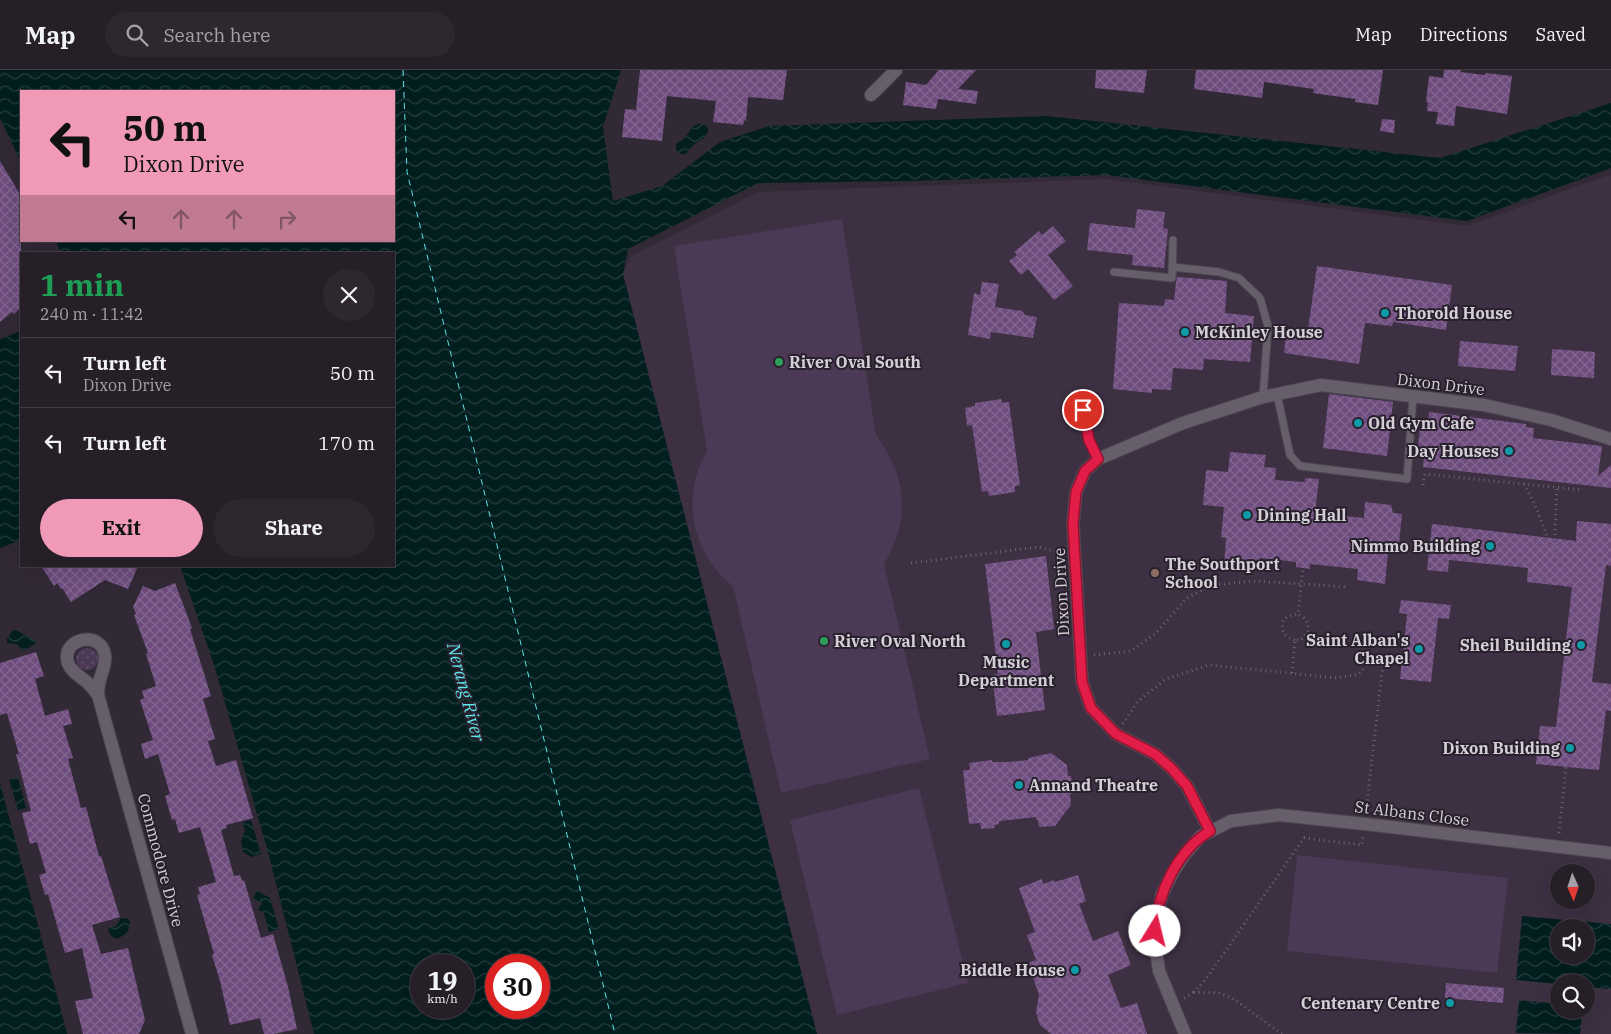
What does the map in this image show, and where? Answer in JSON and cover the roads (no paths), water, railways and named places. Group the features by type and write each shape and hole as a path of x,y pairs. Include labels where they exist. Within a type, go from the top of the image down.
{"street":[{"path":"871,96 896,70"},
{"name":"Dixon Drive","path":"1210,831 1187,786 1172,769 1155,754 1116,734 1091,708 1082,682 1073,524 1076,492 1085,471 1098,459 1183,423 1263,397 1321,385 1484,405 1551,420 1611,439"},
{"name":"Commodore Drive","path":"98,695 192,1034"},
{"name":"St Albans Close","path":"1210,831 1231,821 1279,815 1611,853"},
{"path":"1185,1034 1159,971 1155,942 1156,920 1162,894 1173,872 1185,854 1201,836 1210,831"}],"lane":[{"path":"1114,272 1172,278 1174,240"},
{"path":"1172,267 1219,272 1239,278 1260,298 1268,326 1263,397"},
{"path":"1277,394 1290,455 1300,466 1406,479 1413,397"},
{"path":"1080,400 1089,440 1098,459"}],"water":[{"name":"Nerang River","path":"0,70 621,70 603,127 613,201 662,186 720,142 769,126 1047,116 1440,158 1611,103 1611,168 1467,221 1106,175 758,183 628,249 623,274 817,1034 314,1034 268,852 215,668 180,567 395,567 395,252 60,252 56,242 395,242 395,90 20,90 20,160 0,118"},
{"path":"704,124 708,128 706,136 686,154 679,154 676,144 685,138 693,126"},
{"path":"20,331 20,540 0,548 0,339"},
{"path":"16,630 36,641 36,643 24,651 16,644 7,643 7,639 12,631"},
{"path":"18,777 26,808 18,810 9,780"},
{"path":"0,783 67,1033 67,1034 0,1034"},
{"path":"251,820 261,854 251,857 243,852 241,842 245,830 243,822"},
{"path":"257,891 270,898 279,929 269,932 264,913 258,910 262,903 253,898"},
{"path":"1522,916 1555,919 1550,919 1550,964 1595,964 1595,923 1611,924 1611,989 1595,988 1595,974 1550,974 1550,983 1516,980"},
{"path":"121,918 128,919 130,926 122,937 114,938 108,930 116,926"},
{"path":"1519,1000 1550,1003 1550,1019 1581,1019 1580,1034 1516,1033"}],"place":[{"name":"Thorold House","path":"1385,313"},
{"name":"McKinley House","path":"1185,332"},
{"name":"River Oval South","path":"779,362"},
{"name":"Old Gym Cafe","path":"1358,423"},
{"name":"Day Houses","path":"1509,451"},
{"name":"Dining Hall","path":"1247,515"},
{"name":"Nimmo Building","path":"1490,546"},
{"name":"The Southport School","path":"1155,573"},
{"name":"River Oval North","path":"824,641"},
{"name":"Music Department","path":"1006,644"},
{"name":"Sheil Building","path":"1581,645"},
{"name":"Saint Alban's Chapel","path":"1419,649"},
{"name":"Dixon Building","path":"1570,748"},
{"name":"Annand Theatre","path":"1019,785"},
{"name":"Biddle House","path":"1075,970"},
{"name":"Centenary Centre","path":"1450,1003"}]}
